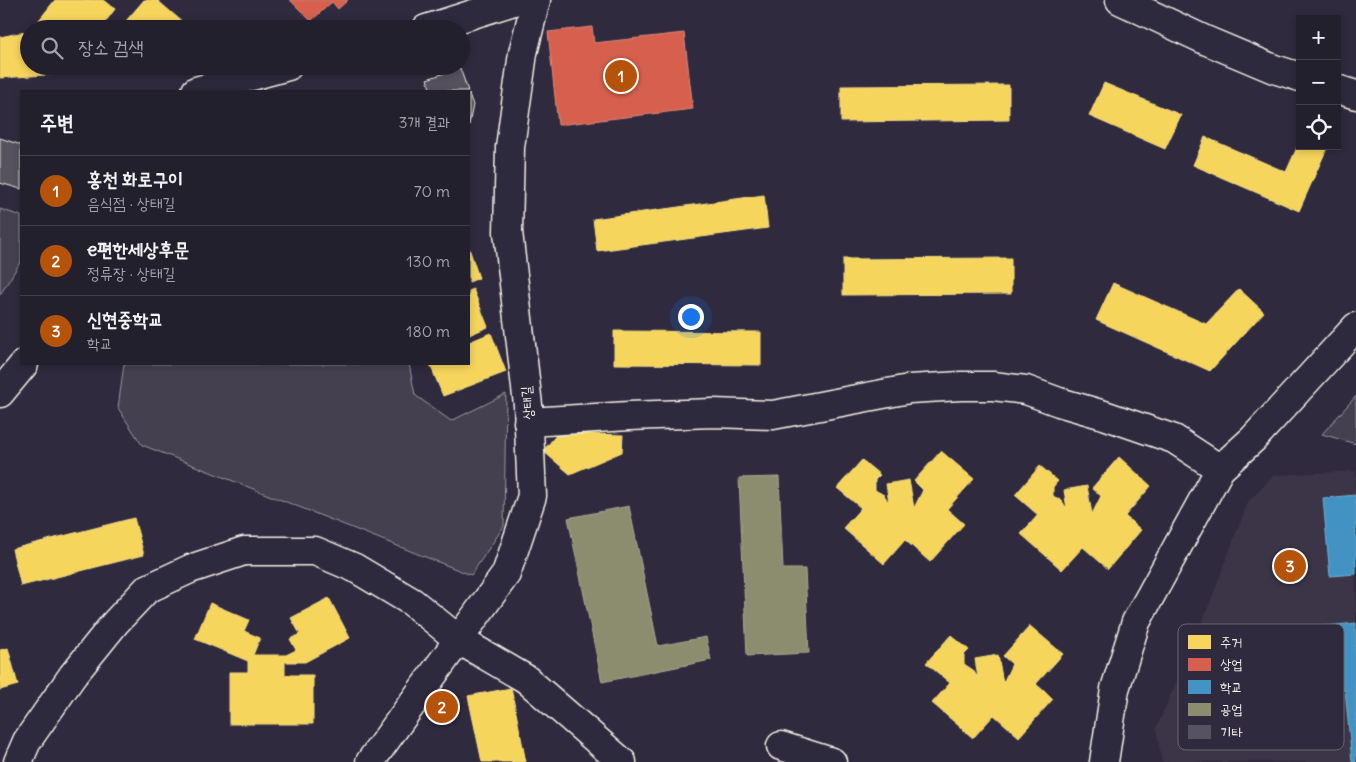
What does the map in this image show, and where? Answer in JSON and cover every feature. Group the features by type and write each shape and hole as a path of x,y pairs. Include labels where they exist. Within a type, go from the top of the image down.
{"street":[{"path":"455,20 518,0"},
{"name":"상태길","path":"370,762 506,574 532,496 528,405 508,232 510,147 522,53 536,0"},
{"path":"1120,0 1205,40 1274,69 1296,76"},
{"path":"200,90 255,75"},
{"path":"1341,90 1356,95"},
{"path":"1104,762 1115,689 1136,622 1220,469 1253,438 1356,327"},
{"path":"0,393 23,365"},
{"path":"528,422 714,413 773,415 909,389 993,386 1026,390 1174,439 1220,469"},
{"path":"18,762 27,741 73,675 115,623 147,589 190,569 244,551 315,551 355,568 412,602 459,640 526,679 622,762"},
{"path":"781,746 832,762"}],"shaded area":[{"path":"0,209 20,216 20,263 0,295"},
{"path":"124,365 409,365 415,395 451,421 506,394 504,526 471,575 142,445 118,408"},
{"path":"1356,396 1356,444 1322,434"},
{"path":"1356,471 1356,762 1162,762 1156,728 1178,678 1178,750 1344,750 1344,624 1202,624 1248,502 1274,475"}],"building: 주거":[{"path":"55,0 103,0 115,9 107,20 39,20"},
{"path":"144,0 157,0 180,20 127,20"},
{"path":"20,33 20,75 46,75 0,78 0,37"},
{"path":"1104,83 1181,115 1165,149 1089,116"},
{"path":"1009,85 1009,120 841,122 841,86"},
{"path":"1205,137 1286,172 1296,150 1326,150 1299,211 1193,165"},
{"path":"764,195 768,228 597,251 593,219"},
{"path":"470,251 479,278 470,282"},
{"path":"1011,258 1011,294 843,295 843,259"},
{"path":"1113,283 1206,324 1239,289 1264,312 1210,371 1096,320"},
{"path":"473,289 488,327 470,335 470,290"},
{"path":"614,331 761,332 761,365 614,364"},
{"path":"491,333 506,372 443,396 430,365 470,365 470,342"},
{"path":"558,433 623,435 622,452 570,474 543,451"},
{"path":"941,451 974,479 947,509 964,524 930,562 905,540 884,564 843,528 861,508 837,488 862,460 880,475 875,480 875,490 884,495 889,503 886,484 909,480 914,508 923,490 914,481"},
{"path":"1119,457 1151,486 1125,516 1141,530 1108,569 1083,547 1062,570 1021,534 1038,515 1015,495 1040,466 1058,481 1053,487 1053,496 1062,501 1067,509 1064,490 1087,486 1092,514 1101,496 1092,488"},
{"path":"134,518 144,555 21,586 12,549"},
{"path":"329,598 350,638 305,662 285,662 285,675 313,675 313,724 229,724 229,672 248,672 248,661 195,639 210,603 249,620 244,631 260,638 253,655 286,655 296,650 290,639 300,634 291,618"},
{"path":"1030,626 1063,654 1036,684 1053,699 1019,737 994,715 973,738 932,703 950,683 926,663 951,635 969,650 964,655 964,664 973,670 978,678 975,659 998,655 1003,683 1012,664 1003,656"},
{"path":"8,648 18,685 0,690 0,650"},
{"path":"511,688 526,762 482,762 468,696"}],"building: 상업":[{"path":"290,0 348,0 338,9 332,2 310,20"},
{"path":"592,27 594,43 684,33 693,109 558,125 548,32"}],"building: 학교":[{"path":"1356,495 1356,574 1330,576 1323,498"},
{"path":"1356,623 1356,762 1352,762 1344,690 1344,624"}],"building: 공업":[{"path":"779,477 783,569 805,569 809,653 747,656 739,478"},
{"path":"629,506 658,646 706,637 711,660 602,682 568,518"}],"building: 기타":[{"path":"439,75 462,75 468,90 431,90 427,79"},
{"path":"470,97 473,105 470,120"},
{"path":"0,138 20,145 20,189 0,183"}],"place":[{"name":"홍천 화로구이","path":"621,76"},
{"name":"신현중학교","path":"1290,566"},
{"name":"e편한세상후문","path":"442,707"}]}
